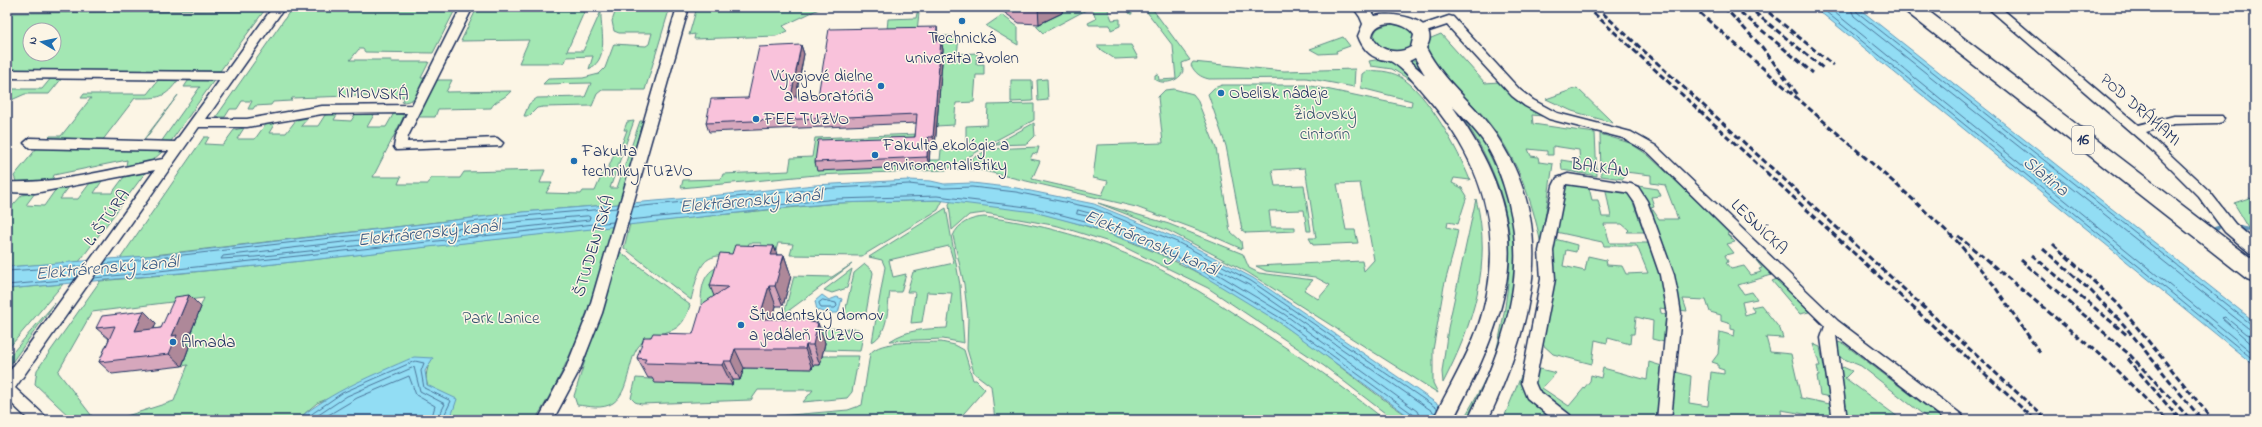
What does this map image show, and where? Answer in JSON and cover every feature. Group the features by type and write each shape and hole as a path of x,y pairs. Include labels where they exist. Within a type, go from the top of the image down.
{"main road":[{"name":"16","path":"1911,7 2255,273"}],"street":[{"name":"Ľ. ŠTÚRA","path":"7,388 279,7"},
{"path":"416,108 467,7"},
{"name":"ŠTUDENTSKÁ","path":"544,420 567,384 574,368 616,241 683,7"},
{"path":"1360,7 1367,14 1370,24"},
{"path":"1376,7 1392,18"},
{"name":"POD DRÁHAMI","path":"1993,7 2136,130 2190,180 2230,228 2255,249"},
{"path":"1392,18 1406,20 1420,30 1423,40 1419,50 1409,55 1396,56 1380,53 1369,44 1365,34 1370,24 1380,19 1392,18"},
{"name":"LESNÍCKA","path":"1420,30 1449,20 1516,93 1529,103 1565,120 1627,135 1644,143 1833,324 1957,420"},
{"path":"1419,50 1426,65 1488,135 1511,182 1523,224 1526,262 1518,322 1501,373 1478,420"},
{"path":"1396,56 1414,72 1449,112 1466,137 1489,184 1499,225 1500,276 1492,312 1475,358 1446,414"},
{"path":"7,74 230,76"},
{"name":"KIMOVSKÁ","path":"197,123 247,123 322,110 416,108 402,136 400,147 497,142"},
{"path":"2136,130 2174,120 2218,118"},
{"path":"30,143 180,147"},
{"path":"7,187 35,188 168,163"},
{"name":"BALKÁN","path":"1565,420 1532,394 1528,383 1548,279 1546,251 1559,186 1561,180 1568,179 1626,187 1633,190 1641,202 1667,275 1674,314 1664,420"},
{"path":"1833,324 1828,338 1840,420"},
{"path":"7,388 39,420"}],"green space":[{"path":"266,7 265,9 150,10 151,8"},
{"path":"602,7 603,39 600,56 596,64 589,69 593,56 567,57 563,63 519,63 529,40 461,41 477,8","holes":["585,10 601,11 583,51 567,51"]},
{"path":"617,7 670,7 645,90 602,90 597,94 592,106 543,107 537,108 529,116 524,116 529,104 537,98 585,97 591,83 543,84 548,79 583,78 599,74 605,68 614,44 646,46 649,44 652,33 619,33 614,31 612,21"},
{"path":"697,7 823,7 783,26 788,31 776,36 694,39 695,34 689,35"},
{"path":"1063,7 1088,7 1088,9 1043,33 1036,26 1062,13"},
{"path":"1092,7 1107,7 1112,20 1120,19 1120,26 1111,30 1110,25 1089,25 1088,23 1096,19"},
{"path":"1125,7 1151,7 1190,60 1182,63 1183,71 1176,79 1173,46 1144,8 1131,8 1132,14 1130,14"},
{"path":"456,8 433,53 365,52 363,49 359,49 350,60 429,62 421,78 426,78 420,91 415,98 411,100 402,102 405,97 349,96 292,98 291,101 273,102 271,105 255,106 253,109 248,109 252,101 242,101 237,109 230,109 225,117 216,117 290,11"},
{"path":"264,11 220,71 7,70 7,13"},
{"path":"917,13 919,13 917,31 887,30 888,19 916,18"},
{"path":"1002,15 1018,27 1018,45 986,26"},
{"path":"1389,24 1402,26 1410,30 1413,36 1412,42 1408,48 1402,51 1393,51 1382,47 1377,42 1374,37 1375,32 1378,28"},
{"path":"1441,34 1485,83 1499,82 1520,103 1542,116 1532,115 1533,124 1595,133 1597,176 1562,170 1561,160 1580,163 1579,150 1553,146 1553,155 1547,155 1547,151 1528,149 1531,156 1538,157 1539,162 1553,164 1541,245 1526,189 1509,153 1488,121 1471,103 1443,78 1432,62 1426,49 1431,38"},
{"path":"938,36 955,36 955,39 959,39 957,54 977,53 976,64 984,64 984,75 976,75 974,102 956,103 954,125 936,126"},
{"path":"1343,37 1350,46 1336,51 1337,53 1319,54 1310,49"},
{"path":"1098,45 1131,45 1138,58 1115,59 1098,48"},
{"path":"1416,58 1473,126 1485,145 1505,188 1516,235 1515,293 1499,353 1466,420 1463,420 1490,369 1496,352 1505,308 1509,277 1509,232 1505,208 1497,184 1475,137 1461,115 1445,95 1409,61"},
{"path":"1381,59 1394,62 1415,83 1392,69 1371,66 1369,61"},
{"path":"1193,62 1284,71 1355,69 1354,87 1306,78 1209,79 1200,76 1194,70 1191,65"},
{"name":"Židovský cintorín","path":"1366,71 1383,71 1399,76 1421,95 1450,138 1470,180 1454,178 1452,183 1462,188 1467,196 1458,224 1448,222 1447,227 1458,230 1444,286 1433,350 1433,383 1438,393 1247,272 1169,231 1098,203 1169,224 1243,254 1249,268 1259,273 1313,280 1304,290 1318,299 1330,285 1315,277 1266,271 1256,266 1362,261 1364,271 1374,260 1360,183 1337,184 1346,230 1355,230 1358,243 1313,245 1309,238 1316,238 1305,168 1272,170 1275,186 1304,185 1311,231 1307,231 1304,210 1269,211 1271,227 1295,227 1295,231 1246,233 1242,230 1226,146 1208,94 1214,88 1222,85 1307,85 1411,107 1412,101 1361,88 1362,74"},
{"path":"1158,74 1159,80 1176,79 1167,82 1158,81 1155,79 1155,75"},
{"path":"52,77 63,77 49,94 25,94 7,102 7,89 42,89"},
{"path":"159,79 179,79 174,86 161,96 135,98 102,141 47,140 50,136 61,136 91,98 81,98 84,94 147,94"},
{"path":"215,79 169,144 141,143 178,95 143,142 161,142 200,87 184,87 188,81"},
{"path":"1047,79 1048,100 1038,101 1037,80"},
{"path":"435,80 452,80 446,92 511,91 495,103 491,108 438,109 435,117 417,117"},
{"path":"1011,80 1032,80 1033,101 1011,102"},
{"path":"1577,88 1613,123 1572,111 1546,99"},
{"path":"1174,89 1193,94 1197,99 1216,148 1230,231 1241,241 1242,249 1206,233 1136,207 980,170 954,169 989,149 1039,147 1037,154 1033,153 1030,159 1040,161 1032,179 1102,195 1108,181 1093,178 1097,145 1163,143 1158,97 1165,90"},
{"path":"1034,104 1034,120 987,145 966,146 966,126 987,125 988,105"},
{"path":"338,113 334,120 351,121 356,113 375,113 367,127 386,127 394,113 403,114 403,118 373,177 401,177 398,184 428,184 431,178 460,178 464,172 545,170 540,183 552,183 546,193 581,194 583,191 595,191 604,170 608,169 616,149 620,149 627,130 624,130 627,122 634,121 610,188 617,188 640,121 643,121 619,204 523,212 120,259 204,137 209,137 205,144 223,145 234,130 244,128 237,139 255,139 265,125 275,123 269,133 286,133 296,120 308,118 301,126 318,126 325,115"},
{"path":"1034,123 1035,136 1027,144 994,145"},
{"path":"918,134 917,146 818,170 928,166 929,160 940,160 941,150 982,149 946,170 816,175 681,188 683,180 721,179 723,174 789,171 791,158 812,157 815,138"},
{"path":"1600,134 1630,143 1648,155 1730,232 1727,234 1735,242 1727,244 1734,253 1725,255 1728,262 1726,263 1731,269 1744,266 1751,275 1761,272 1759,269 1762,268 1752,255 1772,275 1738,285 1744,294 1752,292 1757,299 1742,302 1745,315 1755,312 1751,307 1761,305 1780,329 1783,338 1766,337 1770,352 1791,354 1801,398 1830,404 1832,420 1822,420 1822,417 1781,410 1782,420 1671,420 1676,372 1691,376 1689,403 1708,406 1711,372 1724,374 1724,370 1718,368 1718,364 1712,362 1718,354 1720,332 1734,336 1735,330 1731,329 1731,324 1721,321 1721,315 1710,312 1706,300 1683,299 1687,311 1679,310 1638,186 1658,189 1661,196 1651,197 1654,206 1651,207 1659,219 1678,219 1665,185 1651,183 1651,175 1625,172 1623,179 1601,176"},
{"path":"37,148 163,151 152,161 126,166 127,160 54,175 52,181 17,184 14,176"},
{"path":"145,173 79,262 7,267 7,212 22,195 35,193 26,205 44,206 56,189 69,187 60,199 78,199 90,183 102,181 94,193 112,193 124,177"},
{"path":"1566,182 1588,184 1592,200 1598,200 1602,217 1611,217 1605,186 1629,192 1644,232 1627,232 1629,230 1622,224 1604,224 1610,243 1648,243 1662,280 1666,309 1660,308 1661,313 1666,315 1664,342 1652,339 1653,321 1636,317 1634,334 1631,334 1630,344 1608,338 1607,343 1595,340 1592,364 1553,354 1541,343 1555,239 1577,245 1576,252 1566,250 1563,266 1585,271 1588,256 1606,260 1607,265 1622,266 1626,274 1648,273 1637,246 1604,246 1602,242 1556,232"},
{"path":"2255,196 2255,234 2250,230 2234,203"},
{"path":"1476,199 1481,223 1482,247 1481,270 1477,294 1463,339 1443,383 1442,372 1448,328"},
{"path":"943,200 938,210 862,256 790,255 793,244 778,243 775,254 758,254 761,243 749,243 747,249 753,254 724,255 708,259 703,264 699,272 691,300 624,248 630,224 837,203"},
{"path":"951,201 1035,212 1100,231 1132,242 1162,255 1250,303 1296,334 1414,420 1394,420 1324,366 1208,288 1122,246 1058,226 985,213 969,215 952,230 949,204"},
{"path":"946,208 960,285 964,343 943,339 890,341 910,332 924,329 947,328 952,293 927,292 922,322 911,323 915,292 907,292 913,272 954,263 949,246 889,260 893,277 906,274 901,292 890,292 886,320 882,333 872,342 885,267 882,260 869,257"},
{"path":"984,217 1032,225 1080,237 1150,264 1194,288 1291,351 1338,384 1385,420 995,420 991,386 974,373 967,349 968,318 964,284 953,236 955,231 966,222"},
{"name":"Park Lanice","path":"613,226 599,277 572,351 549,398 535,420 444,420 452,414 434,395 427,383 426,376 432,358 317,403 297,420 114,420 174,401 188,365 182,366 189,347 184,348 204,298 92,312 58,372 95,420 73,420 35,384 37,370 100,281 256,266"},
{"path":"619,251 690,305 680,325 673,330 652,336 638,347 634,354 623,391 619,398 609,405 600,407 577,405 574,396"},
{"path":"852,264 784,314 794,276 832,277"},
{"path":"865,264 872,270 873,273 866,313 862,317 848,318 845,312 854,273"},
{"path":"716,268 719,306 701,305 701,295 705,279 711,271"},
{"path":"852,269 847,288 832,293 824,290"},
{"path":"1777,279 1809,312 1800,314 1772,281"},
{"path":"63,284 7,350 7,289"},
{"path":"55,303 7,369 7,359"},
{"path":"781,327 858,329 863,335 860,351 823,350 825,343"},
{"path":"941,342 955,345 964,350 973,380 976,380 985,389 958,420 669,420 779,416 848,410 862,405 870,354 875,349 892,344"},
{"path":"1838,342 1844,344 1944,420 1930,420 1861,366 1837,356 1835,343"},
{"path":"1813,344 1820,347 1830,397 1820,395 1817,366 1820,366"},
{"path":"822,356 859,356 852,392 847,398 803,402 813,390 758,390 751,400 641,404 635,402 631,398 636,378 731,385 733,380 740,380 744,368 774,369 775,367 812,369 813,365 820,365"},
{"path":"1649,362 1662,366 1657,420 1571,420 1536,394 1533,383 1536,368 1556,373 1542,388 1569,406 1590,381 1591,375 1601,378 1603,368 1647,380"},
{"path":"1843,367 1852,371 1845,378 1902,420 1846,420 1839,370"},
{"path":"1521,376 1521,384 1533,402 1558,420 1503,420"}],"water":[{"name":"Slatina","path":"1814,7 1857,7 2255,322 2255,366"},
{"name":"Elektrárenský kanál","path":"909,180 931,181 944,184 972,183 1016,188 1094,204 1179,239 1253,278 1461,420 1414,420 1279,322 1182,263 1136,243 1091,227 1034,212 937,200 837,203 782,208 256,266 7,289 7,267 160,255 523,212 691,198 815,185"},
{"path":"822,295 829,300 837,297 842,299 838,313 826,313 817,310 815,301"},
{"path":"414,357 433,358 425,371 427,385 457,399 452,414 444,420 297,420 324,400 368,377"}],"building":[{"path":"937,27 936,41 941,40 933,137 928,137 927,157 815,162 818,140 915,137 917,114 706,123 711,99 748,98 759,47 801,45 791,97 818,96 829,29"},
{"path":"735,245 774,246 771,255 784,255 775,286 769,286 759,319 811,319 810,322 818,323 813,345 806,345 805,349 735,349 731,361 724,361 722,365 644,363 646,359 637,358 644,337 651,337 653,333 693,334 702,304 728,287 710,286 720,253 732,254"},
{"path":"189,295 172,336 177,335 169,354 99,362 115,326 96,328 102,316 144,311 135,331 161,328 175,297"}],"waterway":[{"path":"2240,228 2255,231"}],"railway":[{"path":"1587,7 2035,420"},
{"path":"1596,7 2047,420"},
{"path":"1693,7 1907,194 1955,239 1993,284 2040,353"},
{"path":"1724,7 1762,47 1798,95"},
{"path":"1734,7 1813,73"},
{"path":"1748,7 1823,68"},
{"path":"1762,7 1833,65"},
{"path":"1958,236 2107,361 2167,420"},
{"path":"2053,244 2117,303 2213,420"},
{"path":"2043,249 2091,291 2124,325 2202,420"},
{"path":"2032,255 2127,335"},
{"path":"2021,260 2131,356 2191,420"},
{"path":"2128,359 2180,420"}],"place":[{"name":"Technická univerzita Zvolen","path":"962,21"},
{"name":"Vývojové dielne a laboratóriá","path":"881,86"},
{"name":"Obelisk nádeje","path":"1221,93"},
{"name":"FEE TUZVO","path":"756,119"},
{"name":"Fakulta ekológie a enviromentalistiky","path":"875,155"},
{"name":"Fakulta techniky TUZVO","path":"574,161"},
{"name":"Študentský domov a jedáleň TUZVO","path":"741,325"},
{"name":"Almada","path":"173,342"}]}
